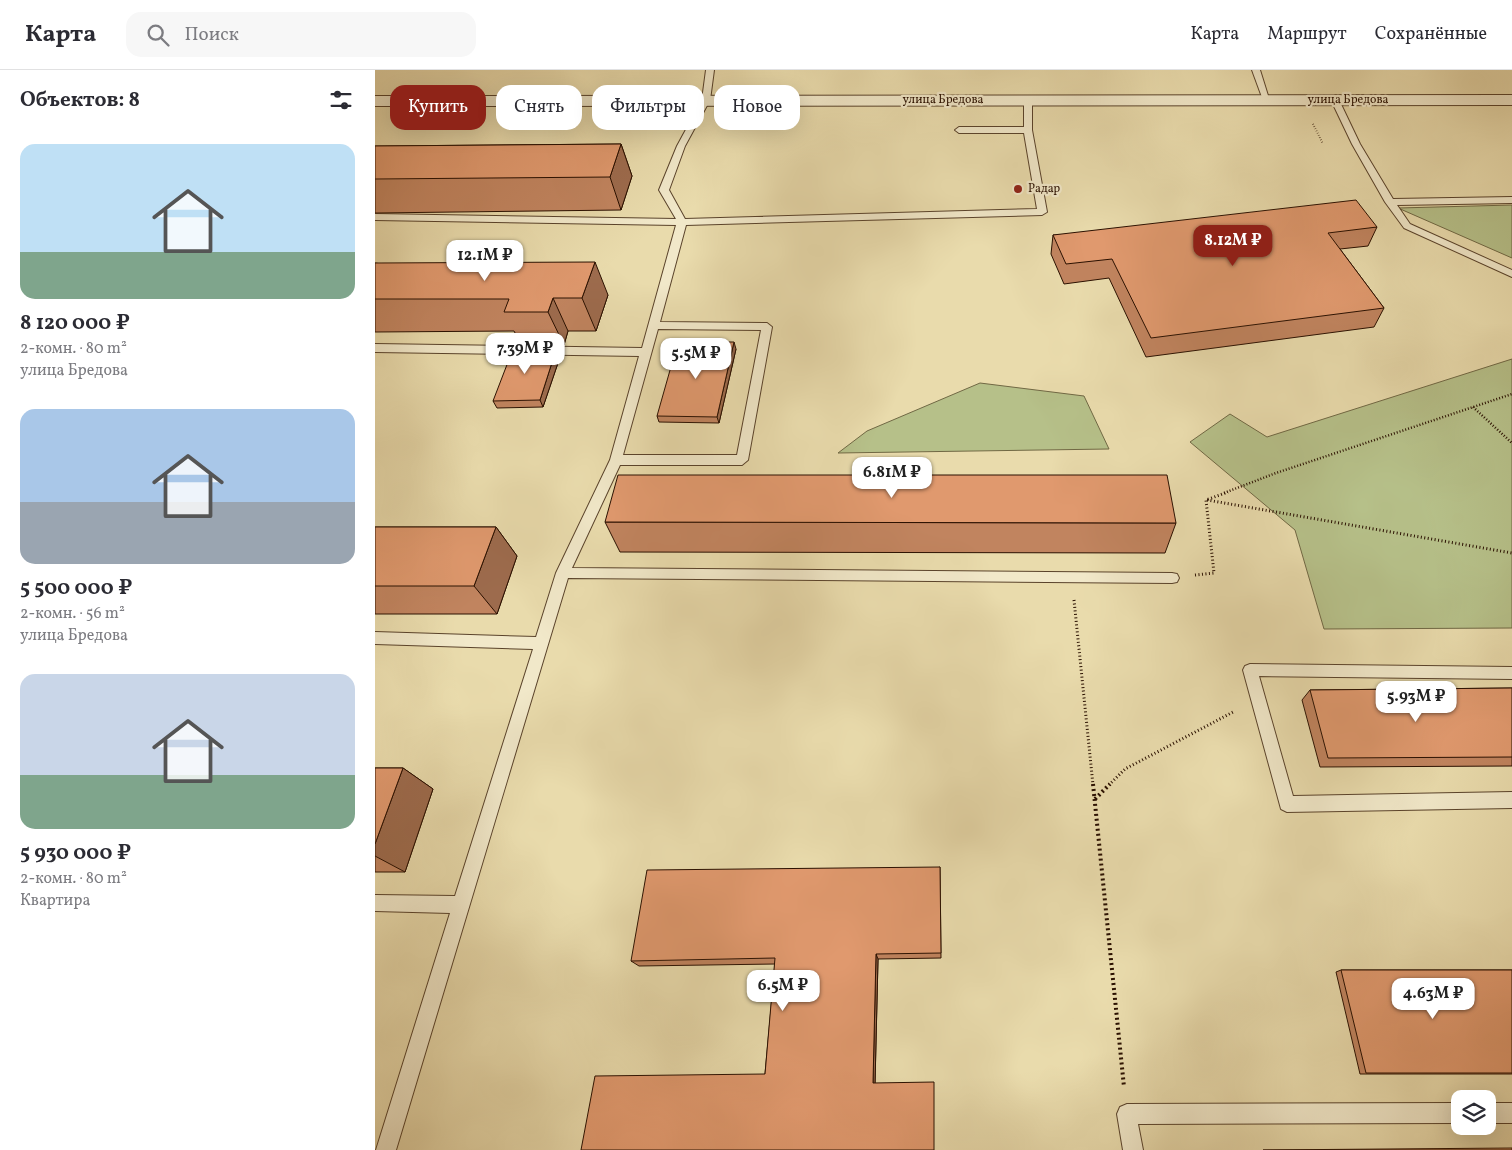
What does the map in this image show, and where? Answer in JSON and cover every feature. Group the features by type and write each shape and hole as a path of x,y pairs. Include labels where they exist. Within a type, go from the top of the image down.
{"street":[{"name":"улица Бредова","path":"375,101 1512,100"}],"lane":[{"path":"386,1150 563,573 616,460 682,222 665,190 681,146 706,100 710,70"},
{"path":"1256,70 1267,100"},
{"path":"375,217 682,222 1042,212 1029,130 1028,100"},
{"path":"1335,100 1356,144 1390,202 1407,226 1512,274"},
{"path":"959,130 1029,130"},
{"path":"1390,202 1512,200"},
{"path":"616,460 742,460 767,326 653,325"},
{"path":"375,348 646,352"},
{"path":"563,573 1172,578"},
{"path":"375,638 540,643"},
{"path":"1512,673 1250,670 1287,804 1512,800"},
{"path":"375,902 461,905"},
{"path":"1133,1150 1127,1114 1451,1113"},
{"path":"1496,1113 1512,1113"}],"path":[{"path":"1312,121 1323,144"},
{"path":"1206,500 1276,473 1512,394"},
{"path":"1473,407 1512,443"},
{"path":"1206,500 1512,554"},
{"path":"1172,578 1214,573 1206,500"},
{"path":"1072,577 1127,1114"},
{"path":"1095,800 1125,770 1258,699"}],"green space":[{"path":"1512,205 1512,258 1398,208"},
{"path":"1512,359 1512,628 1324,629 1295,530 1190,442 1230,414 1267,437"},
{"path":"980,383 1084,396 1109,449 838,453 867,431"}],"building":[{"path":"621,144 610,177 375,179 375,146"},
{"path":"1356,200 1377,227 1328,233 1384,308 1151,338 1112,259 1066,264 1053,235"},
{"path":"595,262 582,298 553,298 548,312 504,312 509,299 375,299 375,263"},
{"path":"678,342 734,342 717,417 657,416"},
{"path":"513,349 556,350 540,400 493,401"},
{"path":"618,475 1167,475 1176,523 605,522"},
{"path":"375,527 496,527 474,586 375,586"},
{"path":"1512,688 1512,757 1328,758 1310,690"},
{"path":"375,768 403,768 375,844"},
{"path":"940,867 941,953 876,954 873,1083 934,1082 934,1150 581,1150 595,1076 765,1074 775,958 631,961 647,870"},
{"path":"1341,970 1512,970 1512,1073 1366,1073"},
{"path":"1512,1148 1512,1150 1263,1150"}],"place":[{"name":"Радар","path":"1018,189"}]}
